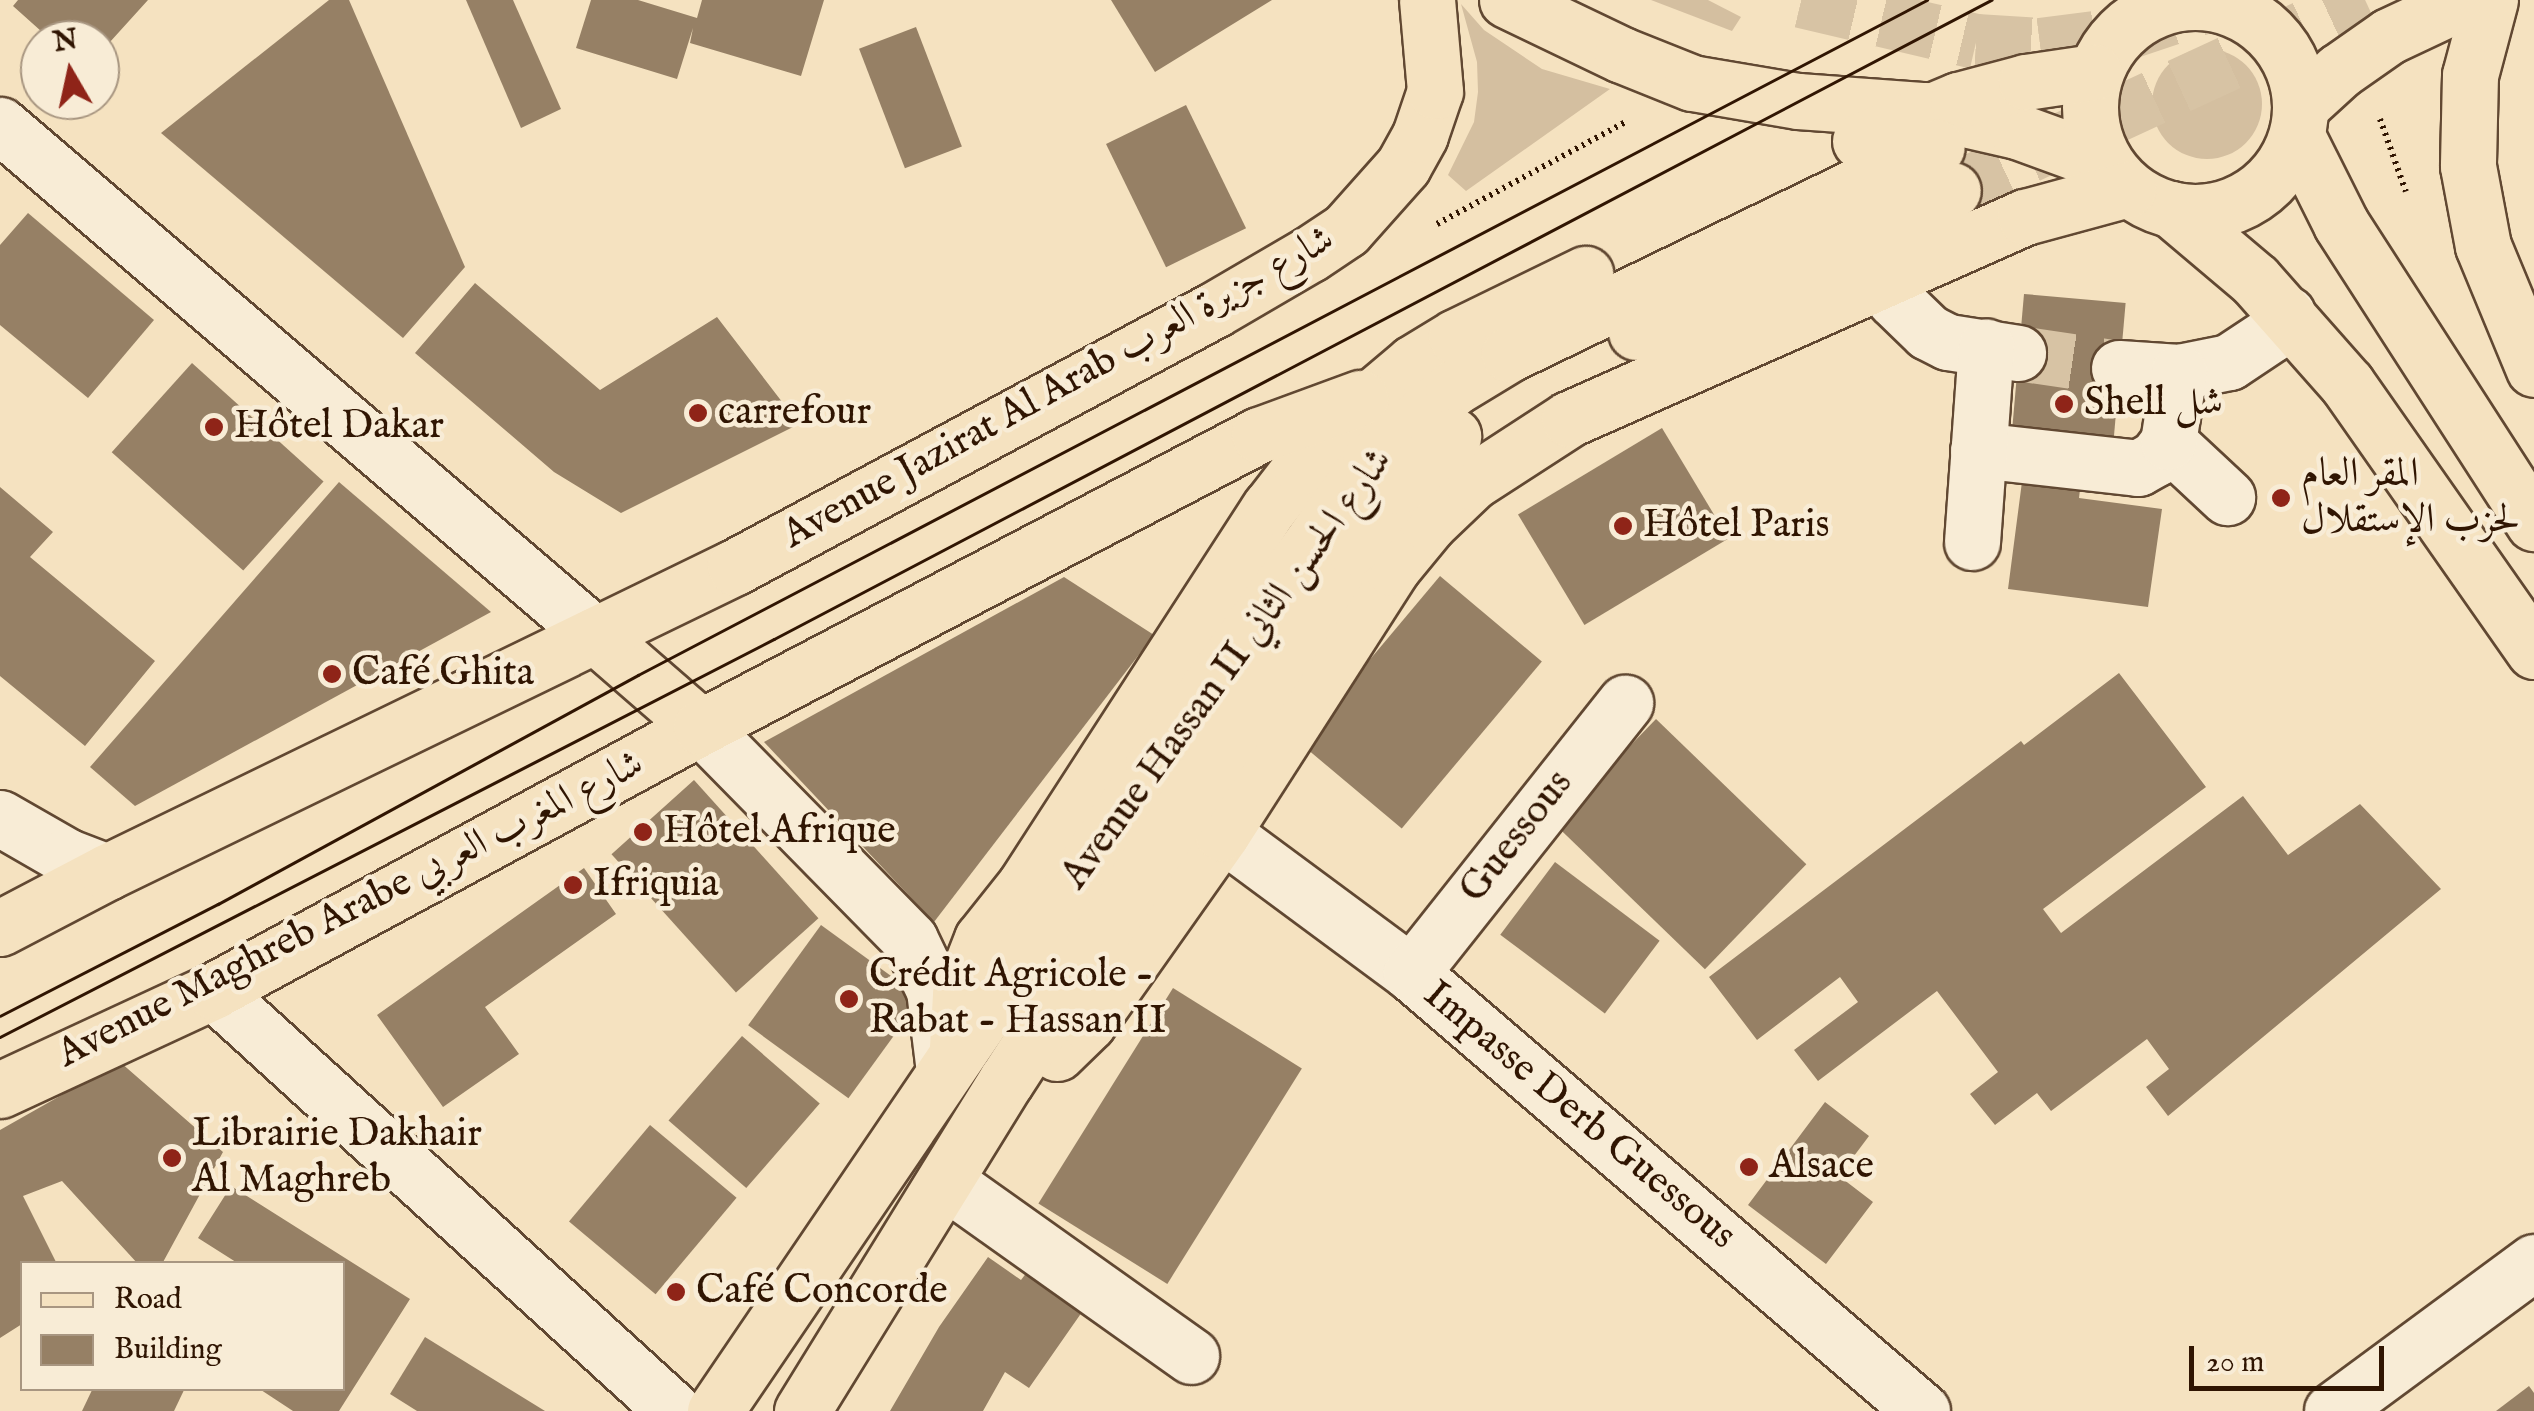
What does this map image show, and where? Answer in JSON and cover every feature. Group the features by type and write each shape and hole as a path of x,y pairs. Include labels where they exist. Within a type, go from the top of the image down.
{"main road":[{"name":"Avenue Jazirat Al Arab شارع جزيرة العرب","path":"594,636 735,567 1214,310 1346,230 1403,166 1429,112 1435,92 1435,58 1427,0"},
{"path":"1507,0 1604,47 1692,82 1798,101 1938,149"},
{"path":"950,1064 960,995 982,939 1026,885 1270,506 1336,429 1373,395 1456,337 1938,149 2017,131 2198,213 2249,198 2270,182 2300,120 2339,71 2389,36 2466,0"},
{"path":"2490,0 2470,76 2468,166 2483,246 2534,370"},
{"path":"2534,523 2341,224 2300,120 2291,60 2270,33 2243,14 2192,1 2140,17 2113,42 2094,72 2089,119 2135,187 2232,259 2287,314 2347,384 2534,651"},
{"path":"1938,149 2008,86 2094,72"},
{"name":"Avenue Hassan II شارع الحسن الثاني","path":"715,1411 1323,522 1370,461 1414,418 1509,354 1938,149"},
{"name":"Avenue Hassan II شارع الحسن الثاني","path":"802,1411 1006,1081 1352,547 1399,486 1444,443 1524,387 1593,351 1938,149"},
{"path":"1006,1081 1051,1057 1088,1023 1222,833 1392,568 1429,523 1472,482 1569,419 2025,217 2135,187"},
{"path":"0,928 106,872 594,636 701,727 1259,435 1373,395"},
{"name":"Avenue Maghreb Arabe شارع المغرب العربي","path":"0,1090 213,990 701,727"}],"street":[{"path":"0,125 594,636"},
{"path":"1884,279 1895,300 1928,332 1948,342 2002,350 1978,450 1972,542"},
{"path":"2119,368 2179,372 2217,366 2252,350 2287,314"},
{"path":"1978,450 2118,469 2138,468 2156,458 2168,442 2179,372"},
{"path":"2168,442 2228,497"},
{"name":"Guessous","path":"1410,973 1625,703"},
{"path":"701,727 910,940 934,990 950,1064"},
{"path":"0,818 66,856 106,872"},
{"name":"Impasse Derb Guessous","path":"1222,833 1410,973 1923,1410"},
{"path":"213,990 674,1411"},
{"path":"945,1182 1191,1356"},
{"path":"2332,1411 2534,1262"}],"path":[{"path":"2376,108 2408,198"}],"shaded area":[{"path":"1651,0 1708,0 1741,17 1732,31"},
{"path":"1461,4 1484,30 1542,69 1610,89 1466,191 1448,175 1474,122 1478,92 1477,62"},
{"path":"2207,49 2228,53 2246,65 2258,83 2262,104 2258,125 2246,143 2228,155 2207,159 2186,155 2168,143 2156,125 2152,104 2156,83 2168,65 2186,53"}],"building":[{"path":"18,0 148,0 120,31 120,20 29,20 13,6"},
{"path":"329,0 349,0 465,267 403,338 161,133"},
{"path":"466,0 513,0 561,109 521,128"},
{"path":"591,0 638,0 697,18 702,0 824,0 801,76 690,43 693,28 677,79 576,48"},
{"path":"1111,0 1272,0 1155,72"},
{"path":"916,27 962,146 905,168 859,49"},
{"path":"1186,105 1246,228 1166,267 1106,144"},
{"path":"28,213 154,320 88,398 0,325 0,245"},
{"path":"475,283 600,390 717,317 799,424 621,513 554,472 415,353"},
{"name":"Shell شل","path":"2024,294 2126,303 2113,449 2011,440"},
{"path":"192,363 324,481 243,571 112,452"},
{"name":"Hôtel Paris","path":"1662,428 1728,539 1584,625 1518,515"},
{"path":"2023,474 2081,481 2079,498 2162,509 2148,607 2008,589"},
{"path":"339,482 491,612 135,806 90,767"},
{"path":"0,487 53,532 30,557 155,661 85,746 0,676"},
{"path":"1440,576 1542,661 1402,828 1300,743"},
{"path":"1064,577 1154,635 934,922 764,742"},
{"path":"2119,673 2206,787 2043,909 2061,933 2243,796 2288,855 2360,804 2441,889 2168,1116 2146,1087 2169,1069 2147,1039 2051,1111 2037,1093 1995,1125 1970,1094 1998,1072 1937,991 1818,1081 1794,1050 1858,1002 1840,977 1757,1040 1709,977 2021,741 2024,745"},
{"path":"1656,719 1806,864 1705,969 1555,824"},
{"path":"694,780 818,918 736,992 612,854"},
{"path":"1555,862 1660,941 1605,1014 1500,935"},
{"path":"584,868 616,914 485,1007 519,1054 443,1107 377,1015"},
{"path":"821,925 921,998 848,1098 748,1025"},
{"path":"1173,988 1302,1069 1167,1284 1038,1203"},
{"path":"742,1036 820,1104 746,1188 669,1121"},
{"path":"120,1062 223,1152 164,1261 135,1261 62,1181 23,1196 56,1261 20,1261 20,1325 0,1338 0,1130"},
{"path":"1825,1102 1869,1136 1839,1176 1873,1202 1826,1264 1748,1205"},
{"path":"650,1125 737,1198 656,1294 569,1222"},
{"path":"231,1186 410,1299 339,1411 293,1411 263,1391 345,1391 345,1261 234,1261 198,1238"},
{"path":"988,1257 1021,1280 1033,1264 1089,1302 1029,1388 1005,1372 983,1411 890,1411 939,1327"},
{"path":"425,1337 545,1411 417,1411 390,1394"},
{"path":"2529,1386 2534,1393 2534,1411 2496,1411"},
{"path":"92,1391 184,1391 174,1411 82,1411"}],"tunnel":[{"path":"1801,0 1976,41 2040,45 2118,35 2222,0"},
{"path":"1953,190 2365,0"},
{"path":"2018,353 2119,368"}],"tram line":[{"path":"0,1016 218,904 638,675 1927,0"},
{"path":"0,1037 774,639 1991,0"}],"place":[{"name":"Shell شل","path":"2064,404"},
{"name":"carrefour","path":"698,413"},
{"name":"Hôtel Dakar","path":"214,427"},
{"name":"المقر العام لحزب الإستقلال","path":"2281,498"},
{"name":"Hôtel Paris","path":"1623,526"},
{"name":"Café Ghita","path":"332,674"},
{"name":"Hôtel Afrique","path":"643,832"},
{"name":"Ifriquia","path":"573,885"},
{"name":"Crédit Agricole - Rabat - Hassan II","path":"849,999"},
{"name":"Librairie Dakhair Al Maghreb","path":"172,1158"},
{"name":"Alsace","path":"1749,1167"},
{"name":"Café Concorde","path":"676,1292"}]}
